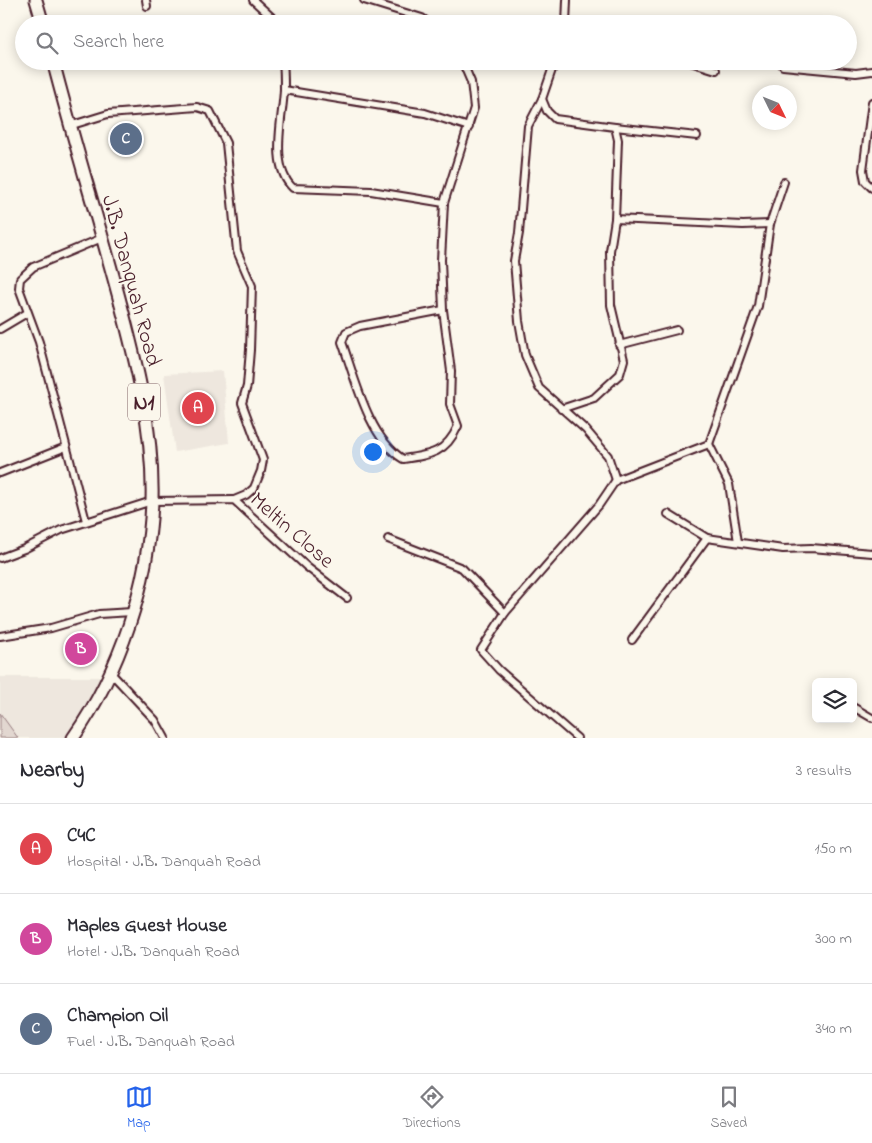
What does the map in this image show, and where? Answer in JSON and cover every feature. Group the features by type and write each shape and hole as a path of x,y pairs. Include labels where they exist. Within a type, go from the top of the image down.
{"highway":[{"path":"36,0 40,15"},
{"name":"J.B. Danquah Road","path":"55,70 69,126 134,353 144,404 152,501 142,575 132,612 111,673 73,738"}],"street":[{"path":"253,0 269,15"},
{"path":"364,0 412,15"},
{"path":"566,15 567,0"},
{"path":"283,70 284,90 279,137 281,168 286,182 293,188 371,191 444,202"},
{"path":"443,310 360,326 346,332 342,342 375,430 396,455 403,459 444,448 452,439 458,426 450,404 451,371 443,310 441,260 444,202 474,108 471,82 466,70"},
{"path":"552,70 542,99 528,126 514,261 525,355 539,388 586,430 608,456 616,480"},
{"path":"832,70 872,71"},
{"path":"284,90 425,112 469,127"},
{"path":"542,99 547,111 554,119 697,136"},
{"path":"872,102 863,170 865,181 872,188"},
{"path":"69,126 108,114 197,107 210,111 226,143 238,251 252,286 247,377 242,404 263,460 254,488 246,495 234,500"},
{"path":"561,409 594,398 620,374 624,360 611,305 610,251 615,219 618,140 615,127"},
{"path":"738,542 729,484 709,444 758,306 770,224 784,182"},
{"path":"615,219 743,225 770,224"},
{"path":"86,521 38,342 19,288 20,279 24,273 102,238"},
{"path":"0,329 27,313"},
{"path":"619,345 677,330"},
{"path":"578,738 499,670 481,650 505,614 599,505 616,480 709,444"},
{"path":"0,473 66,447"},
{"name":"Meltin Close","path":"0,558 24,549 61,530 152,501 234,500 307,567 346,598"},
{"path":"668,514 707,538 783,549 811,548 872,553"},
{"path":"388,538 462,568 505,614"},
{"path":"632,640 707,538"},
{"path":"0,636 51,628 99,614 132,612"},
{"path":"111,673 155,720 165,738"},
{"path":"857,709 872,718"}],"shaded area":[{"path":"223,371 229,443 175,452 164,374"},
{"path":"0,677 103,677 67,738 0,738"},
{"path":"0,713 18,738 0,738"}],"place":[{"name":"Champion Oil","path":"126,139"},
{"name":"C4C","path":"198,408"},
{"name":"Maples Guest House","path":"81,649"}]}
